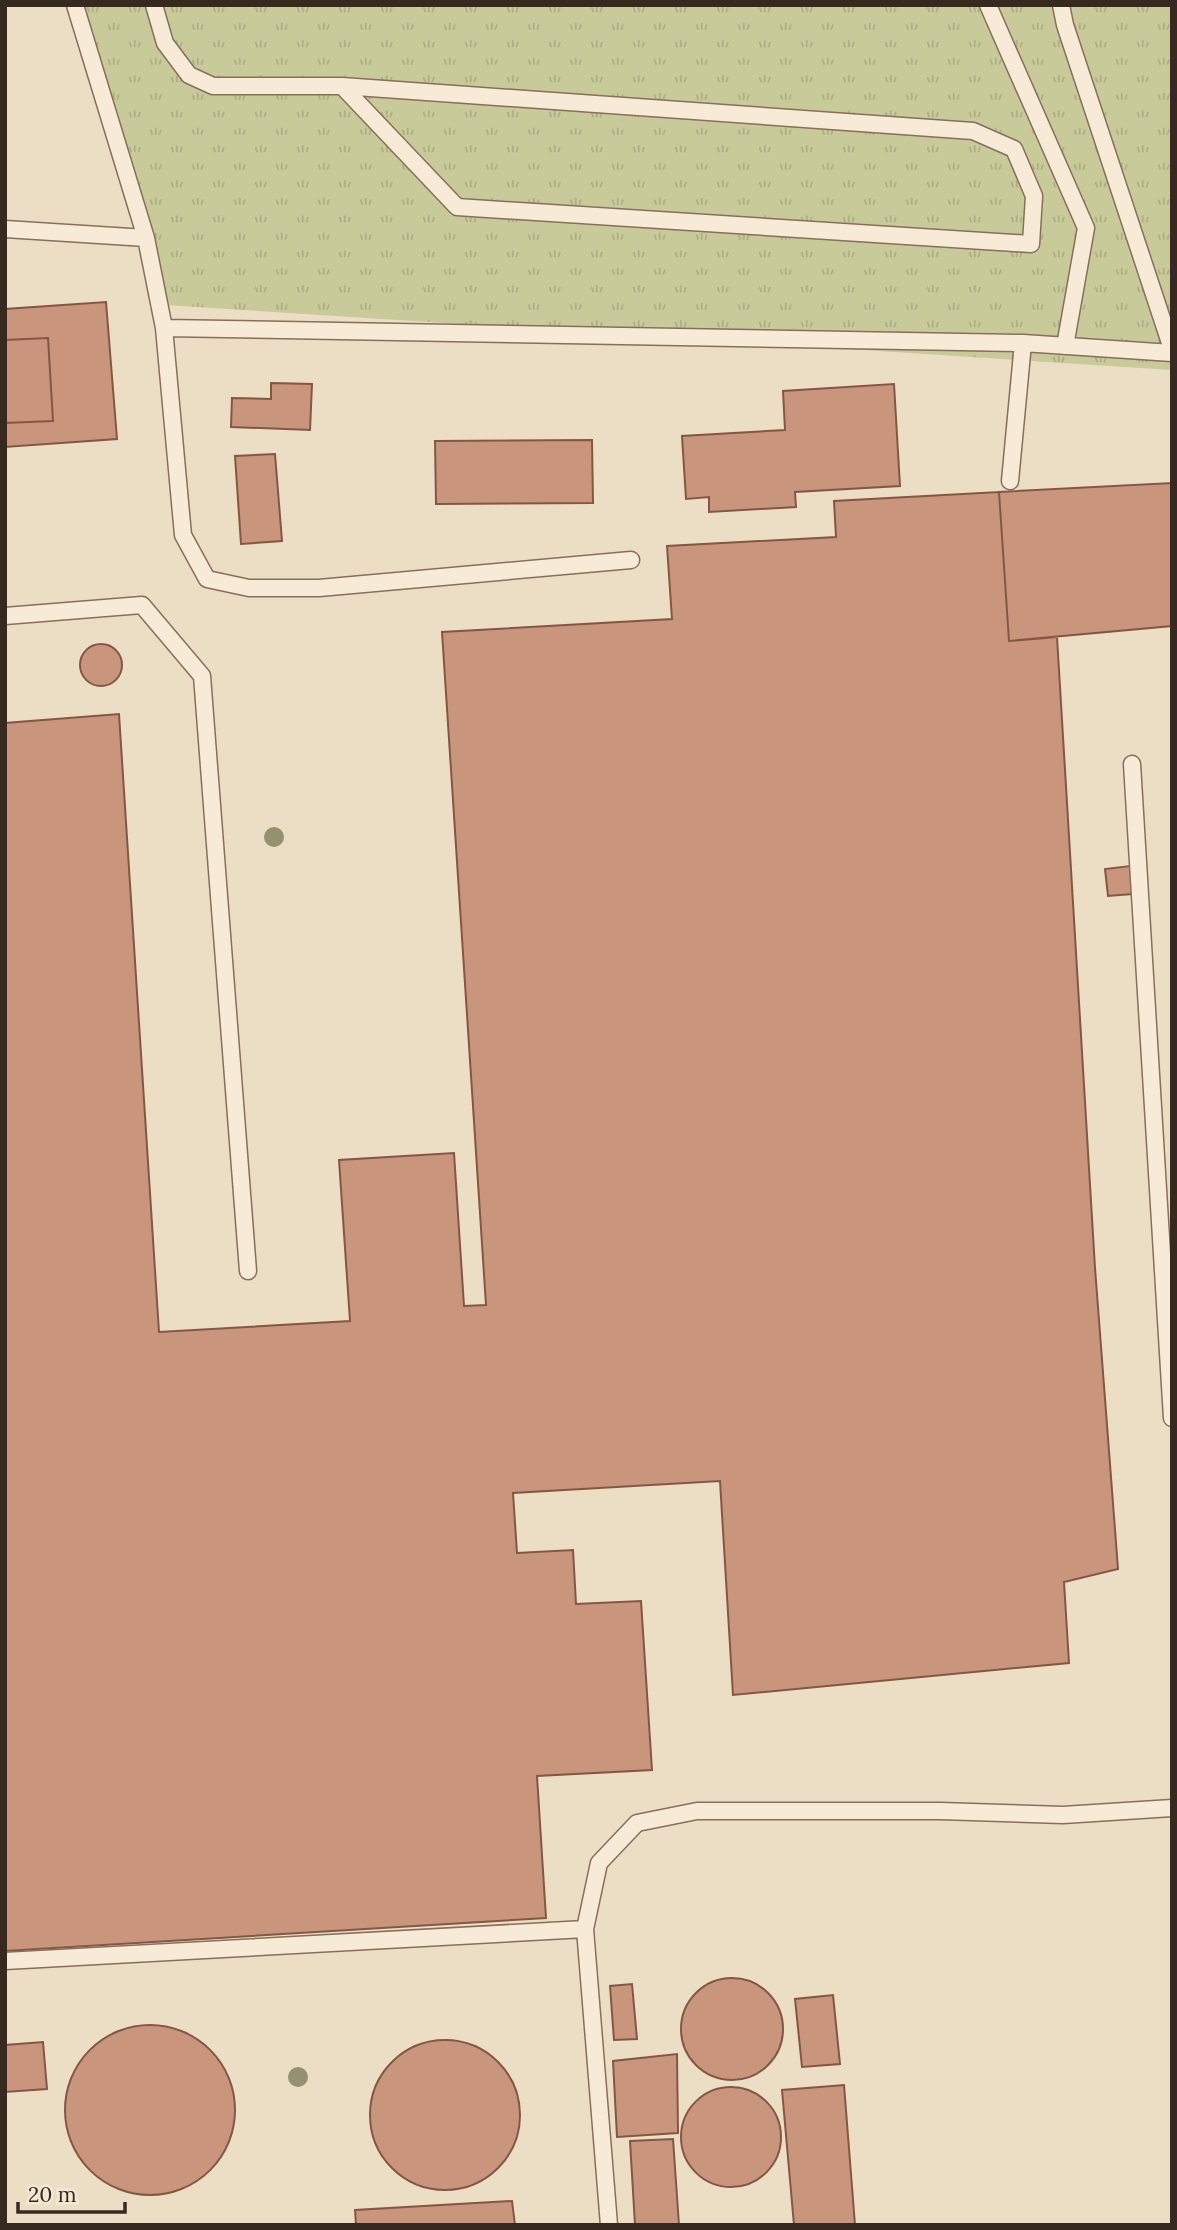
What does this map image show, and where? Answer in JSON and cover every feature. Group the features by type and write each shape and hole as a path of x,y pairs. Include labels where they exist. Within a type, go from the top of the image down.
{"lane":[{"path":"75,5 146,238 164,328 183,535 207,579 249,588 319,588 631,560"},
{"path":"154,5 165,43 189,75 213,86 342,86 973,131 1014,149 1034,196 1031,244 457,207 342,86"},
{"path":"988,5 1086,228 1065,346"},
{"path":"164,328 1023,343 1172,351 1065,26 1061,5"},
{"path":"5,229 146,238"},
{"path":"1010,481 1023,343"},
{"path":"5,615 142,605 202,676 248,1270"},
{"path":"1132,764 1172,1418"},
{"path":"608,2225 585,1929 599,1863 638,1823 697,1811 927,1811 1063,1815 1172,1808"},
{"path":"5,1961 585,1929"}],"green space":[{"path":"65,5 1172,5 1172,370 165,305"}],"building":[{"path":"106,302 117,439 5,447 5,423 53,421 48,338 5,340 5,309"},
{"path":"48,338 53,421 5,423 5,340"},
{"path":"271,383 312,384 310,430 231,427 232,398 271,399"},
{"path":"894,384 900,486 795,492 796,507 709,512 709,497 686,499 682,436 785,430 783,391"},
{"path":"592,440 593,503 436,504 435,441"},
{"path":"275,454 282,541 241,544 235,456"},
{"path":"1172,483 1172,626 1009,641 999,492"},
{"path":"999,492 1009,641 1057,637 1095,1268 1118,1569 1064,1582 1069,1663 733,1695 720,1481 513,1493 517,1553 573,1550 576,1604 641,1601 652,1770 537,1776 546,1918 5,1951 5,723 119,714 159,1332 350,1321 339,1160 454,1153 464,1306 486,1305 442,632 672,619 667,546 836,537 834,501"},
{"path":"101,644 116,650 122,665 116,680 101,686 86,680 80,665 86,650"},
{"path":"1130,866 1132,894 1108,896 1105,869"},
{"path":"732,1978 761,1986 775,2000 783,2029 775,2058 761,2072 732,2080 703,2072 689,2058 681,2029 689,2000 703,1986"},
{"path":"632,1984 637,2039 614,2040 610,1986"},
{"path":"833,1995 840,2064 802,2067 795,1999"},
{"path":"150,2025 183,2031 210,2050 229,2077 235,2110 229,2143 210,2170 183,2189 150,2195 117,2189 90,2170 71,2143 65,2110 71,2077 90,2050 117,2031"},
{"path":"445,2040 474,2046 498,2062 514,2086 520,2115 514,2144 498,2168 474,2184 445,2190 416,2184 392,2168 376,2144 370,2115 376,2086 392,2062 416,2046"},
{"path":"43,2042 47,2089 5,2092 5,2045"},
{"path":"677,2054 678,2133 617,2137 613,2061"},
{"path":"844,2085 855,2225 794,2225 782,2090"},
{"path":"731,2087 750,2090 767,2101 778,2118 781,2137 778,2156 767,2173 750,2184 731,2187 712,2184 695,2173 684,2156 681,2137 684,2118 695,2101 712,2090"},
{"path":"673,2139 679,2225 635,2225 630,2141"},
{"path":"512,2201 515,2225 356,2225 355,2210"}]}
